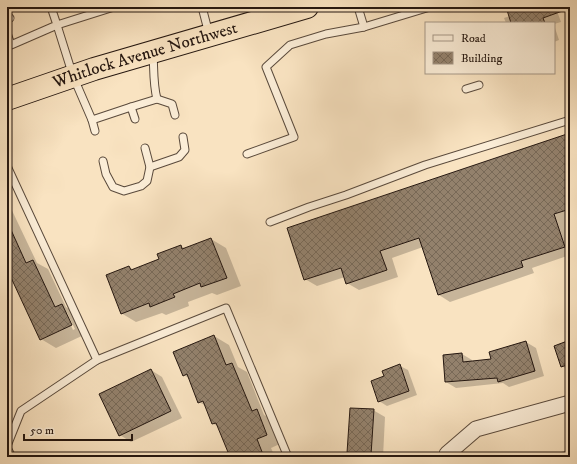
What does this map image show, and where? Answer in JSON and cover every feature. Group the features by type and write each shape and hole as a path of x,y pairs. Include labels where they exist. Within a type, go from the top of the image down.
{"highway":[{"name":"Whitlock Avenue Northwest","path":"7,100 73,76 308,7"}],"street":[{"path":"448,457 446,454 476,429 570,403"}],"lane":[{"path":"51,7 73,76 92,120 95,131"},
{"path":"7,33 11,45 57,25 114,7"},
{"path":"202,7 210,36"},
{"path":"358,7 364,27"},
{"path":"247,154 294,137 266,67 290,45 326,34 364,27 430,7"},
{"path":"153,52 155,75 154,88 157,99"},
{"path":"466,89 479,85"},
{"path":"92,120 157,99 172,104 175,115"},
{"path":"131,107 135,119"},
{"path":"270,222 425,165 570,120"},
{"path":"150,168 179,157 185,150 183,137"},
{"path":"103,161 106,174 113,186 124,191 141,186 147,181 150,168 144,148"},
{"path":"7,166 97,360"},
{"path":"12,457 7,447 21,411 97,360 226,308 288,457"}],"building":[{"path":"506,7 568,7 568,9 543,18 545,22 511,22"},
{"path":"570,133 570,209 554,214 565,247 521,261 523,267 438,295 419,238 380,251 387,270 346,284 341,268 304,280 287,228"},
{"path":"7,221 26,263 33,260 55,307 62,304 72,325 40,340 7,269"},
{"path":"211,238 227,278 201,287 200,283 173,294 175,297 150,307 149,303 121,314 106,275 129,266 131,270 159,259 157,254 181,245 182,249"},
{"path":"214,335 226,365 232,363 252,411 257,409 267,435 257,439 264,457 230,457 216,423 212,424 203,401 198,403 187,374 183,376 173,352"},
{"path":"570,340 570,364 561,367 554,346"},
{"path":"526,341 535,371 498,382 497,378 445,382 443,355 462,353 463,362 491,359 489,352"},
{"path":"400,364 409,391 378,402 371,381 384,376 382,371"},
{"path":"151,369 171,411 119,436 99,394"},
{"path":"350,408 374,409 371,455 347,453"}]}
